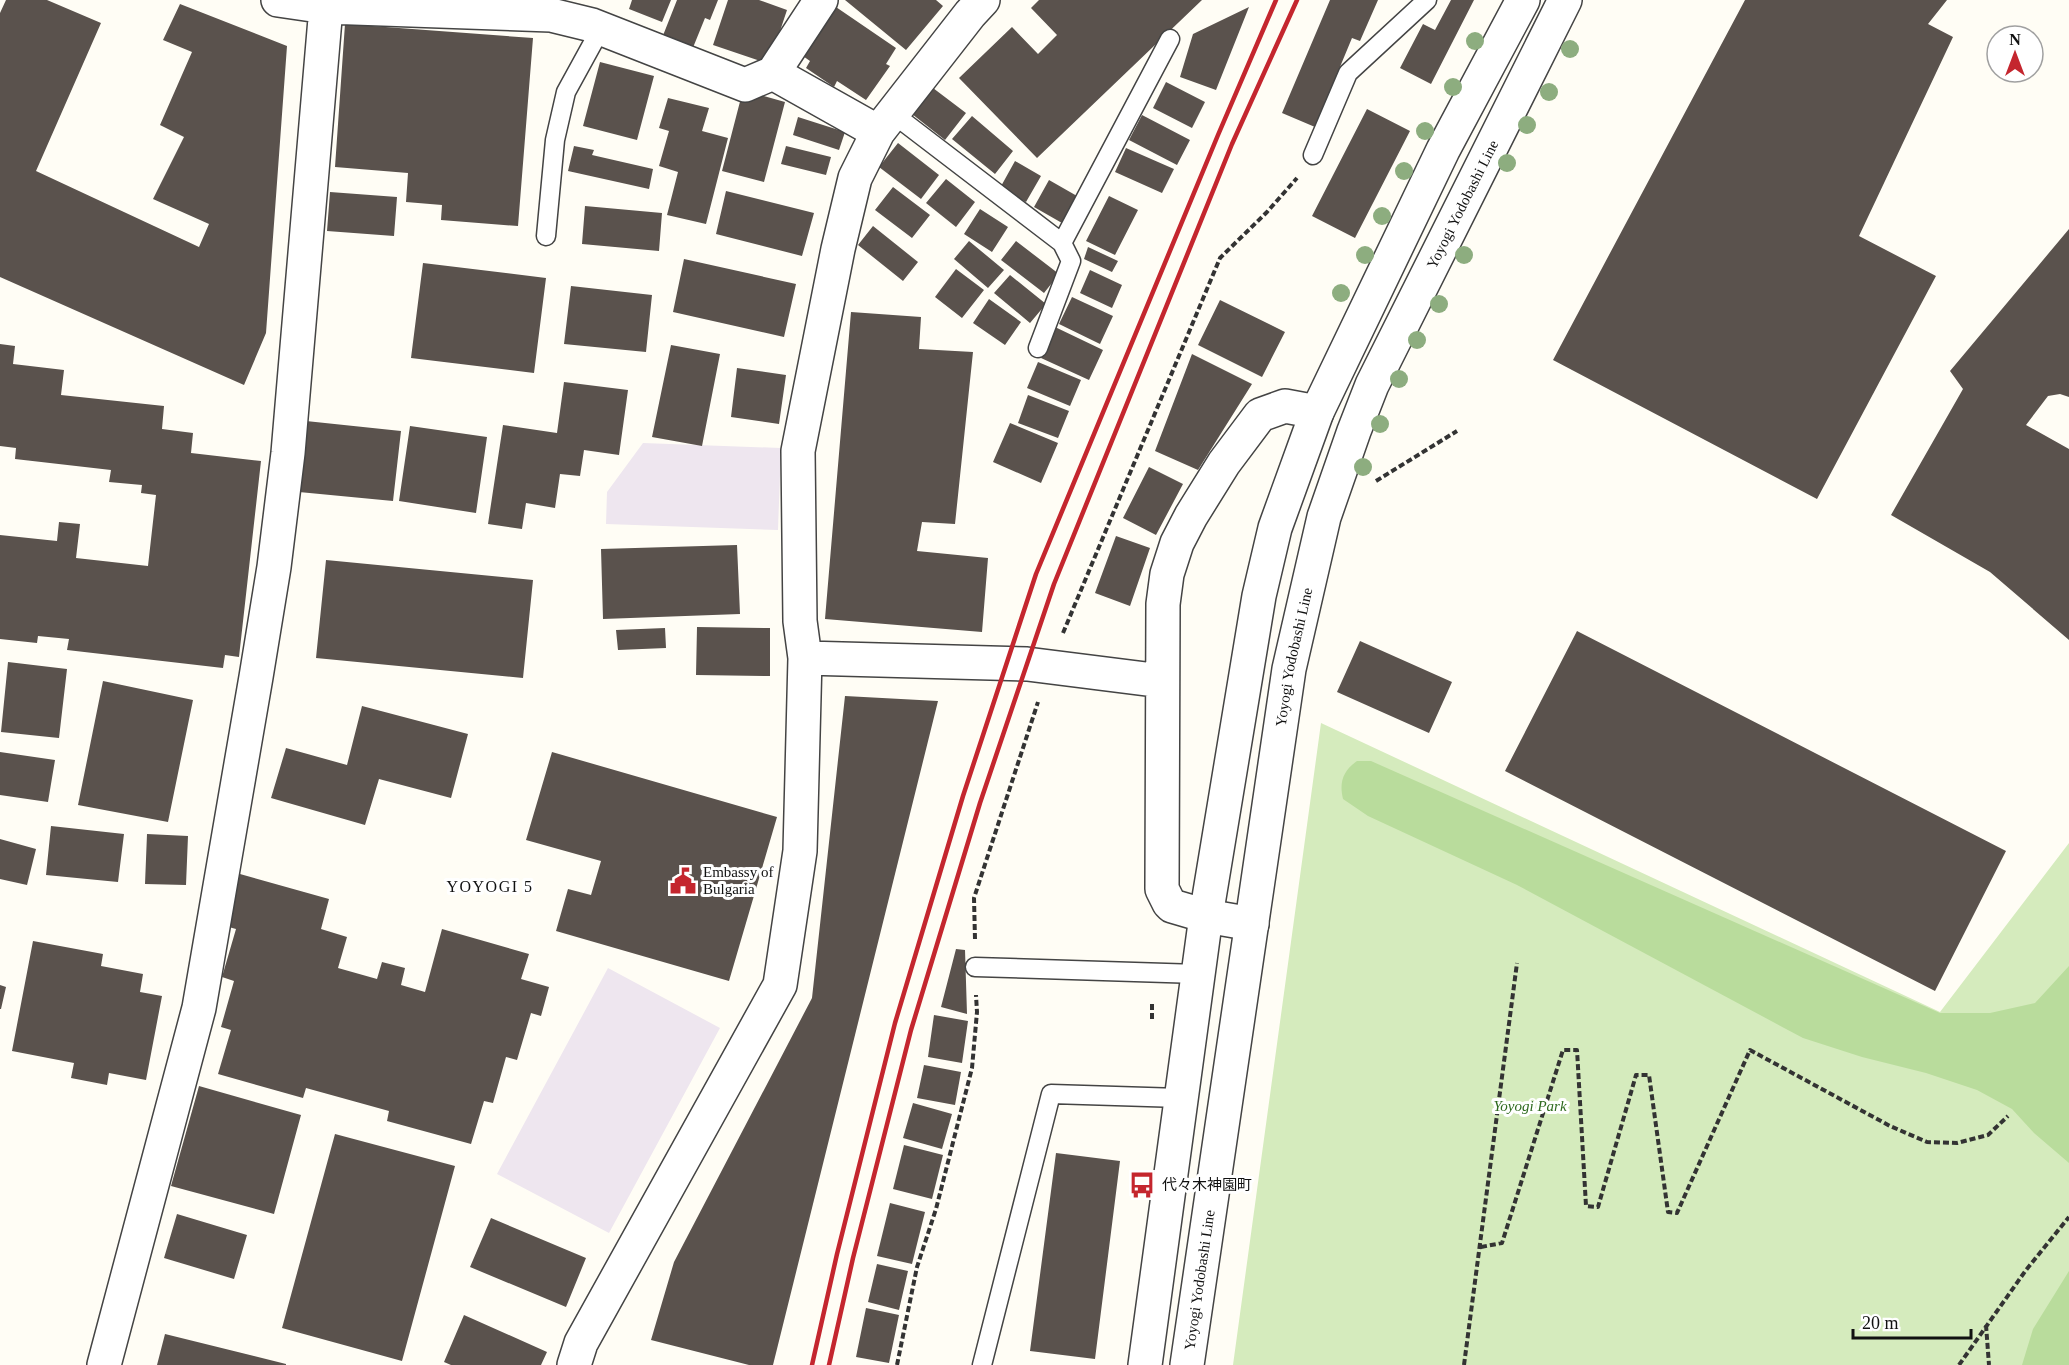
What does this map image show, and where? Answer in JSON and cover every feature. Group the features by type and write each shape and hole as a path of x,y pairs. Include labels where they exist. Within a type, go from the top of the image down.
{"street":[{"path":"278,0 326,7 551,15 598,19 745,85 773,73 821,0"},
{"path":"574,1365 580,1343 780,985 800,851 805,658 800,621 798,451 838,249 855,178 885,123 983,0"},
{"path":"1145,1365 1206,916 1259,596 1275,528 1317,411 1443,150 1523,0"},
{"name":"Yoyogi Yodobashi Line","path":"1187,1365 1289,669 1324,517 1353,430 1372,385 1565,0"},
{"path":"104,1365 199,1008 260,655 288,453 326,7"},
{"path":"773,73 885,123"},
{"path":"1252,924 1206,916 1172,906 1162,889 1163,604 1167,574 1177,543 1224,463 1260,416 1285,406 1317,411"},
{"path":"805,658 973,661 1050,666 1162,681"}],"lane":[{"path":"1313,155 1348,73 1427,0"},
{"path":"546,236 555,140 566,92 598,19"},
{"path":"1062,243 1170,39"},
{"path":"885,123 1062,243 1071,261 1038,348"},
{"path":"975,967 1198,974"},
{"path":"982,1365 1051,1094 1180,1098"}],"path":[{"path":"897,1365 918,1267 936,1209 972,1068 977,1012 974,898 1050,666 1142,439 1220,258 1293,184 1313,155"},
{"path":"1374,482 1457,431"},
{"path":"1464,1365 1517,963"},
{"path":"1481,1246 1502,1243 1563,1050 1577,1050 1586,1206 1598,1206 1636,1075 1649,1075 1668,1212 1677,1213 1750,1050 1890,1126 1927,1142 1957,1143 1988,1135 2008,1116"},
{"path":"1959,1365 1986,1325 2069,1217"},
{"path":"1986,1325 1989,1365"}],"shaded area":[{"path":"643,443 781,448 778,530 606,524 607,492"},
{"path":"608,968 720,1028 609,1233 497,1174"}],"green space":[{"name":"Yoyogi Park","path":"1321,723 1940,1012 2069,843 2069,1365 1233,1365"},
{"path":"1357,761 1371,761 1940,1013 1990,1013 2035,1003 2069,966 2069,1163 2034,1133 2012,1109 1977,1090 1803,1038 1517,885 1368,816 1343,799 1343,777"},
{"path":"2069,1271 2069,1365 2022,1365 2033,1329"}],"building":[{"path":"6,0 47,0 101,23 36,171 199,247 209,224 153,199 184,137 160,125 192,52 163,40 180,4 287,46 266,333 244,385 0,277 0,13"},
{"path":"632,0 671,0 662,22 629,9"},
{"path":"677,0 718,0 710,20 705,18 692,50 662,38"},
{"path":"728,0 759,0 787,10 769,64 713,45"},
{"path":"845,0 936,0 943,6 906,50"},
{"path":"1039,0 1202,0 1037,158 959,78 1012,27 1038,54 1057,35 1031,8"},
{"path":"1330,0 1378,0 1360,41 1352,38 1315,127 1282,113"},
{"path":"1451,0 1474,0 1431,84 1400,68 1423,24 1435,30"},
{"path":"1745,0 1947,0 1928,24 1953,37 1859,236 1936,276 1817,499 1553,360"},
{"path":"833,5 896,48 886,64 890,66 866,100 837,81 834,87 806,68 810,61 800,54"},
{"path":"1249,7 1216,90 1180,77 1193,34"},
{"path":"345,24 533,38 518,226 441,220 442,205 406,202 408,173 335,167"},
{"path":"600,62 654,76 637,140 583,126"},
{"path":"1166,82 1205,102 1192,128 1153,108"},
{"path":"933,88 966,113 945,140 912,114"},
{"path":"743,90 785,102 764,182 722,171"},
{"path":"668,98 709,108 702,131 728,138 706,224 667,215 678,172 659,166 669,131 659,128"},
{"path":"1367,109 1410,131 1355,238 1312,216"},
{"path":"1142,115 1190,140 1177,165 1129,140"},
{"path":"972,116 1013,151 995,174 952,139"},
{"path":"798,117 845,132 839,150 793,135"},
{"path":"898,143 939,175 921,199 879,167"},
{"path":"574,146 594,150 592,155 653,169 649,189 568,171"},
{"path":"786,146 831,157 826,175 781,164"},
{"path":"1126,148 1174,169 1162,193 1115,172"},
{"path":"1015,161 1041,176 1026,202 1000,188"},
{"path":"946,179 975,202 956,227 926,203"},
{"path":"1049,180 1077,196 1062,223 1034,207"},
{"path":"893,187 930,215 912,238 875,210"},
{"path":"726,191 814,213 802,256 716,234"},
{"path":"330,192 397,197 394,236 327,231"},
{"path":"1109,196 1138,210 1115,255 1086,241"},
{"path":"585,206 662,213 659,251 582,244"},
{"path":"980,209 1008,227 992,252 964,234"},
{"path":"873,226 918,262 903,281 858,245"},
{"path":"2069,229 2069,397 2060,394 2048,396 2026,425 2069,449 2069,640 1990,572 1891,515 1963,389 1950,371"},
{"path":"969,241 1004,270 988,288 954,259"},
{"path":"1016,241 1059,274 1044,293 1001,260"},
{"path":"1088,247 1118,261 1112,272 1084,259"},
{"path":"684,259 796,284 784,337 673,312"},
{"path":"423,263 546,278 534,373 411,358"},
{"path":"956,269 984,290 962,318 935,297"},
{"path":"1090,270 1122,285 1112,308 1080,293"},
{"path":"1010,275 1046,304 1030,323 994,293"},
{"path":"571,286 652,295 646,352 564,344"},
{"path":"1072,297 1113,316 1100,344 1059,324"},
{"path":"989,299 1021,322 1005,345 973,323"},
{"path":"1220,300 1285,332 1262,377 1198,345"},
{"path":"851,312 921,317 919,349 973,352 955,524 922,522 917,551 988,558 982,632 825,619"},
{"path":"1055,327 1103,350 1089,380 1041,358"},
{"path":"0,344 15,346 13,364 64,370 61,395 164,406 162,429 193,433 191,453 261,461 239,657 225,655 223,668 67,650 69,639 38,636 37,643 0,639 0,535 57,541 59,522 80,524 76,558 148,566 156,495 141,493 142,485 109,482 111,470 15,459 16,448 0,446"},
{"path":"671,345 720,354 702,446 652,437"},
{"path":"1192,354 1252,384 1198,470 1155,451"},
{"path":"1038,362 1081,380 1070,406 1027,388"},
{"path":"737,368 786,375 779,424 731,417"},
{"path":"564,382 628,390 619,455 584,450 580,476 560,474 555,508 526,503 522,529 488,524 503,425 557,433"},
{"path":"1028,395 1069,411 1058,438 1018,423"},
{"path":"306,421 401,431 393,501 299,492"},
{"path":"1010,423 1058,443 1041,483 993,462"},
{"path":"410,426 487,437 476,513 399,501"},
{"path":"1149,467 1183,484 1156,535 1123,518"},
{"path":"1116,536 1150,548 1130,606 1095,593"},
{"path":"737,545 740,614 603,619 601,549"},
{"path":"326,560 533,580 523,678 316,658"},
{"path":"697,627 770,628 770,676 696,675"},
{"path":"665,628 666,648 618,650 616,630"},
{"path":"1577,631 2006,851 1935,991 1505,771"},
{"path":"1360,641 1452,682 1429,733 1337,692"},
{"path":"8,662 67,669 59,738 1,732"},
{"path":"103,681 193,700 168,822 78,805"},
{"path":"845,696 938,701 773,1365 749,1365 651,1340 674,1262 812,998"},
{"path":"362,706 468,734 451,798 379,779 365,825 271,798 286,748 347,765"},
{"path":"0,752 55,760 48,802 0,795"},
{"path":"552,752 777,817 729,981 556,931 568,889 591,895 601,861 526,840"},
{"path":"51,826 124,834 118,882 46,875"},
{"path":"147,834 188,836 186,885 145,884"},
{"path":"0,839 36,849 27,885 0,879"},
{"path":"240,874 329,899 321,929 347,937 338,968 377,979 382,962 405,968 401,985 425,992 442,929 529,954 521,979 549,987 541,1016 531,1013 517,1060 506,1057 493,1103 484,1101 471,1144 387,1121 389,1111 306,1088 303,1098 218,1074 231,1030 221,1027 234,981 222,977 236,929 225,926"},
{"path":"33,941 103,954 101,966 143,974 140,992 162,996 146,1080 109,1073 107,1085 71,1078 74,1063 12,1051"},
{"path":"956,949 965,950 967,1014 941,1007"},
{"path":"0,985 6,987 1,1009 0,1009"},
{"path":"934,1015 968,1021 962,1063 928,1057"},
{"path":"924,1065 961,1072 955,1105 917,1098"},
{"path":"199,1086 301,1115 274,1214 171,1186"},
{"path":"913,1103 952,1114 942,1149 903,1138"},
{"path":"335,1134 455,1166 402,1361 282,1328"},
{"path":"904,1145 943,1155 932,1199 893,1189"},
{"path":"1056,1153 1120,1161 1095,1359 1030,1351"},
{"path":"890,1203 925,1212 912,1264 877,1256"},
{"path":"177,1214 247,1235 234,1279 164,1258"},
{"path":"491,1218 586,1258 566,1307 470,1267"},
{"path":"877,1264 908,1271 899,1310 868,1302"},
{"path":"866,1308 899,1315 889,1363 856,1357"},
{"path":"464,1315 547,1352 541,1365 451,1365 444,1362"},
{"path":"165,1334 286,1364 286,1365 157,1365"}],"railway":[{"path":"812,1365 837,1254 895,1023 963,796 1036,574 1276,0"},
{"path":"829,1365 853,1258 911,1030 980,803 1054,584 1232,144 1297,0"}],"place":[{"name":"Embassy of Bulgaria","path":"683,881"},
{"name":"代々木神園町","path":"1142,1185"}],"district":[{"name":"YOYOGI 5","path":"490,886"}]}
